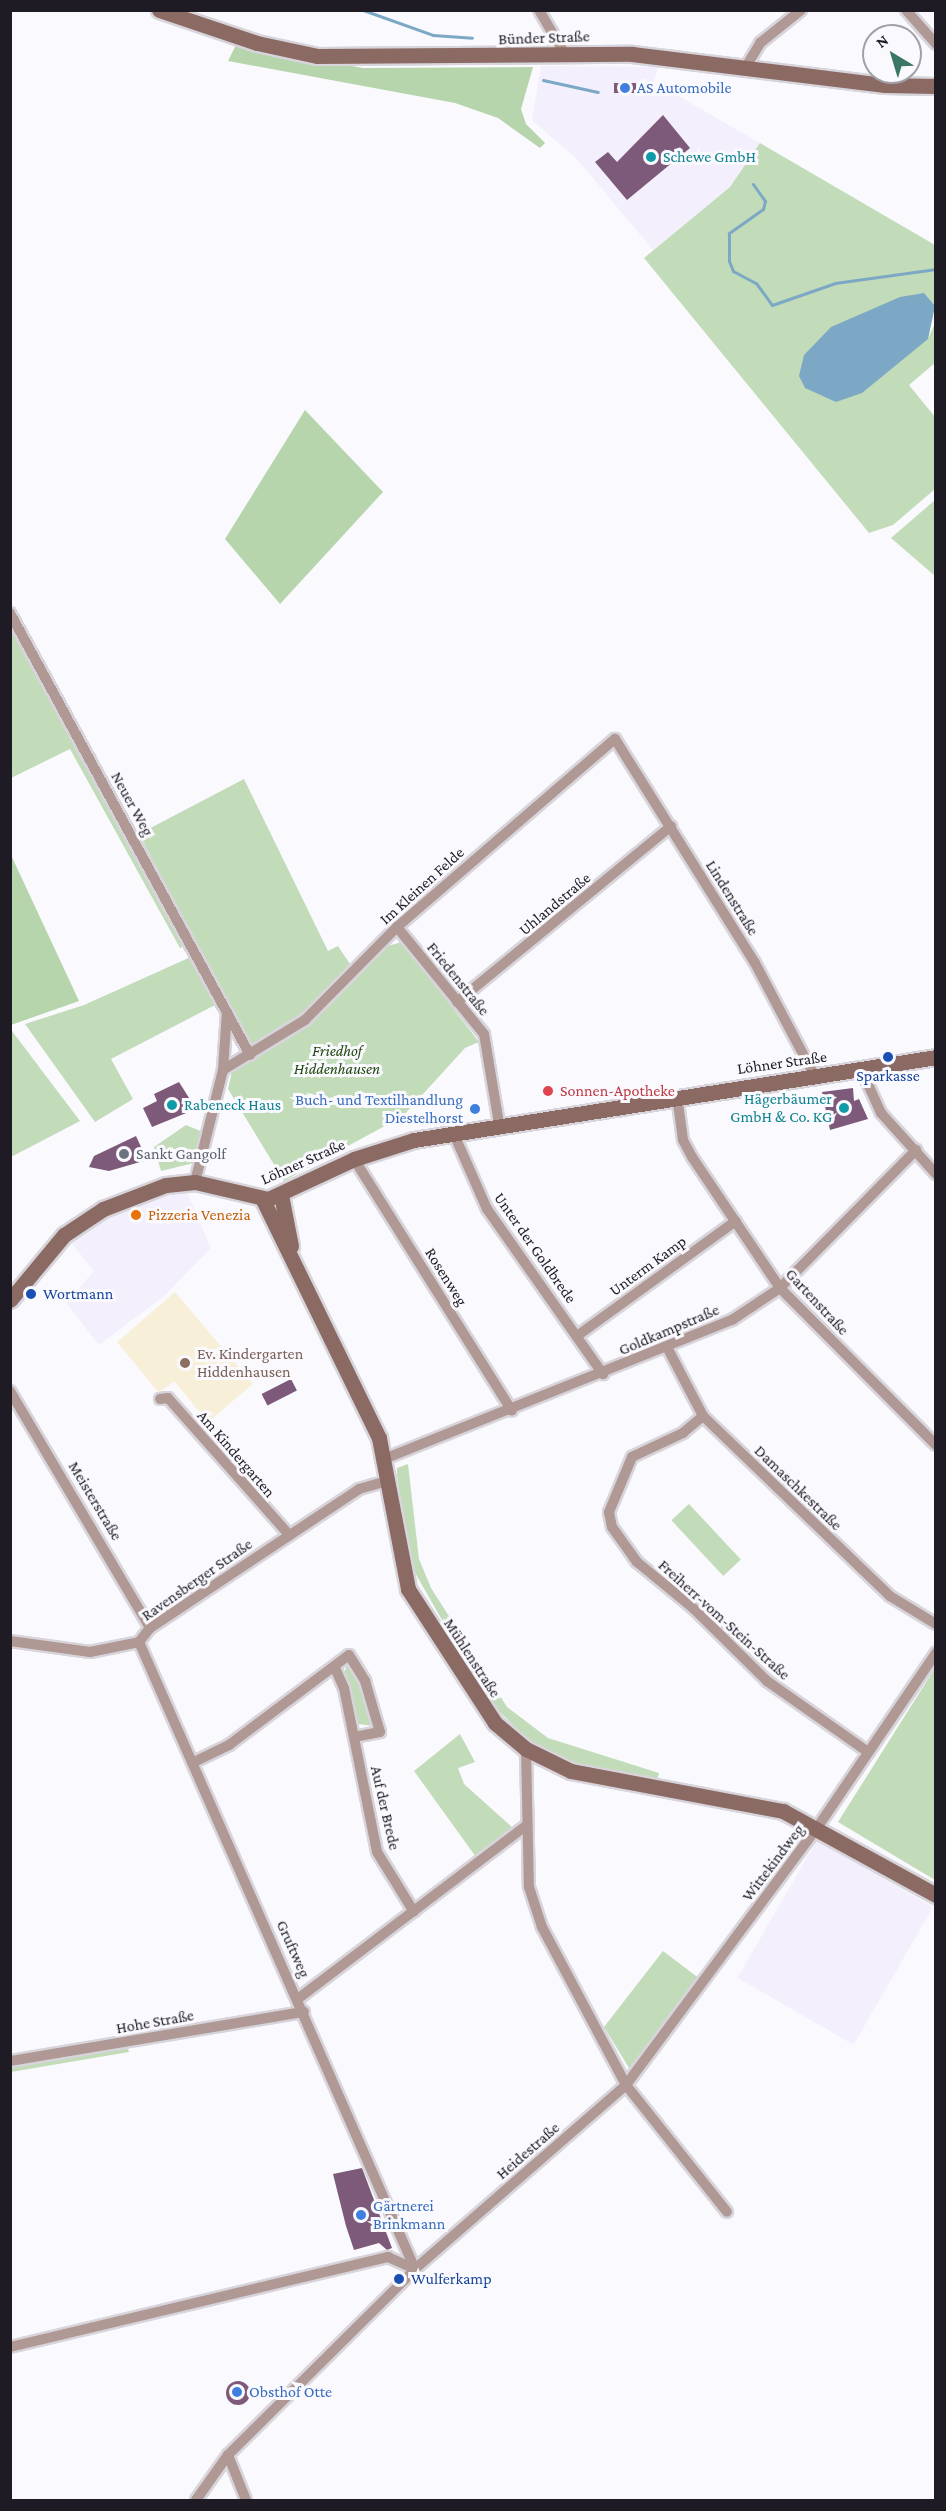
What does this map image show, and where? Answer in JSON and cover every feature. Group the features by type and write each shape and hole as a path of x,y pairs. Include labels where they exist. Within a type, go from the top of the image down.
{"main road":[{"name":"Bünder Straße","path":"159,10 256,44 317,56 632,54 747,65 885,85 936,86"},
{"name":"Löhner Straße","path":"10,1300 45,1253 82,1221 141,1193 195,1182 263,1200 281,1195 354,1159 453,1132 677,1096 862,1071 936,1057"},
{"name":"Mühlenstraße","path":"281,1195 296,1263"},
{"name":"Mühlenstraße","path":"263,1200 355,1383 384,1459 408,1588 475,1699 526,1749 571,1771 751,1801 817,1828 936,1895"}],"street":[{"path":"539,10 566,56"},
{"path":"747,65 760,43 801,10"},
{"path":"906,10 936,44"},
{"name":"Neuer Weg","path":"10,613 250,1055"},
{"name":"Lindenstraße","path":"615,739 755,963 815,1077"},
{"name":"Im Kleinen Felde","path":"250,1055 305,1020 397,927 615,739"},
{"name":"Uhlandstraße","path":"457,1002 671,826"},
{"name":"Friedenstraße","path":"397,927 484,1034 499,1124"},
{"path":"195,1182 223,1070 227,1010"},
{"path":"223,1070 250,1055"},
{"path":"862,1071 881,1113 936,1174"},
{"name":"Gartenstraße","path":"677,1096 683,1140 780,1288 936,1445"},
{"name":"Unter der Goldbrede","path":"453,1132 487,1209 603,1374"},
{"name":"Goldkampstraße","path":"384,1459 668,1349 732,1320 780,1288 916,1150"},
{"name":"Rosenweg","path":"354,1159 512,1411"},
{"name":"Unterm Kamp","path":"577,1336 736,1221"},
{"name":"Damaschkestraße","path":"668,1349 703,1416 890,1596 936,1624"},
{"name":"Meisterstraße","path":"10,1391 150,1628"},
{"name":"Am Kindergarten","path":"160,1399 168,1398 289,1535"},
{"name":"Freiherr-vom-Stein-Straße","path":"703,1416 683,1433 632,1458 609,1512 612,1527 636,1562 693,1608 767,1681 868,1752"},
{"name":"Ravensberger Straße","path":"10,1641 90,1652 139,1642 150,1628 359,1489 387,1481"},
{"name":"Gruftweg","path":"139,1642 299,1998 415,2269"},
{"name":"Wittekindweg","path":"626,2085 817,1828 936,1653"},
{"path":"194,1762 229,1745 335,1668 349,1655 373,1700 380,1731 355,1737"},
{"name":"Auf der Brede","path":"335,1668 355,1737 377,1852 414,1912"},
{"path":"526,1749 524,1827 529,1887 542,1927 626,2085 728,2212"},
{"path":"299,1998 524,1827"},
{"name":"Hohe Straße","path":"10,2061 304,2012"},
{"name":"Heidestraße","path":"196,2500 228,2455 415,2269 626,2085"},
{"path":"10,2347 388,2257 415,2269"},
{"path":"228,2455 246,2500"}],"shaded area":[{"path":"541,66 658,67 654,82 760,143 730,187 653,250 577,159 532,120"},
{"path":"186,1190 211,1248 164,1296 99,1345 66,1303 94,1271 70,1241 114,1214"},
{"name":"Ev. Kindergarten Hiddenhausen","path":"175,1292 253,1384 208,1422 174,1381 159,1393 117,1342"},
{"path":"817,1840 933,1907 854,2045 738,1978"}],"green space":[{"path":"236,45 363,68 533,67 521,109 526,124 545,143 540,148 498,118 455,103 228,61"},
{"path":"760,143 935,245 935,306 928,339 935,323 935,363 909,385 935,417 935,489 893,525 869,533 644,258 730,187"},
{"path":"305,410 383,492 280,604 225,539"},
{"path":"935,500 935,576 891,538"},
{"path":"10,628 125,838 187,945 180,948 70,749 11,778"},
{"name":"Friedhof Hiddenhausen","path":"244,779 328,951 338,946 352,967 358,960 364,968 384,947 402,942 479,1042 465,1048 403,1116 284,1181 228,1089 232,1071 257,1056 139,834"},
{"path":"11,855 79,1001 10,1025"},
{"path":"193,956 217,1004 111,1059 133,1099 95,1122 25,1024 84,1005"},
{"path":"10,1031 80,1121 11,1157"},
{"path":"186,1125 203,1132 194,1163 161,1171 154,1147"},
{"path":"408,1464 419,1559 431,1588 507,1707 548,1738 659,1773 657,1780 578,1764 529,1741 487,1699 410,1564 397,1475 397,1468"},
{"path":"689,1504 741,1560 723,1576 671,1520"},
{"path":"347,1664 369,1703 373,1726 358,1724 344,1674"},
{"path":"935,1668 935,1880 838,1822"},
{"path":"460,1734 475,1762 458,1768 464,1784 513,1828 476,1857 414,1771"},
{"path":"663,1951 700,1979 629,2068 604,2027"},
{"path":"127,2046 129,2052 11,2072 11,2064"}],"water":[{"path":"924,293 935,306 928,339 862,393 836,402 805,388 799,376 804,355 831,327 900,297"}],"building":[{"name":"AS Automobile","path":"614,83 636,83 636,93 614,93"},
{"name":"Schewe GmbH","path":"663,115 690,148 627,200 595,162 608,152 617,162"},
{"name":"Rabeneck Haus","path":"179,1082 196,1109 152,1127 143,1108 157,1101 154,1094"},
{"name":"Hägerbäumer GmbH & Co. KG","path":"853,1088 854,1101 859,1099 868,1119 830,1130 822,1092"},
{"name":"Sankt Gangolf","path":"136,1136 147,1160 109,1171 89,1167 94,1156"},
{"path":"291,1379 297,1391 267,1406 262,1394"},
{"name":"Gärtnerei Brinkmann","path":"362,2168 392,2248 387,2250 379,2243 354,2250 346,2226 333,2174"},
{"name":"Obsthof Otte","path":"238,2381 247,2384 250,2393 247,2402 238,2405 229,2402 226,2393 229,2384"}],"waterway":[{"path":"363,10 433,35 472,38"},
{"path":"543,80 598,92"},
{"path":"753,184 765,201 763,209 729,233 729,261 733,271 756,283 772,305 835,283 936,269"}],"place":[{"name":"AS Automobile","path":"625,88"},
{"name":"Schewe GmbH","path":"651,157"},
{"name":"Sparkasse","path":"888,1057"},
{"name":"Sonnen-Apotheke","path":"548,1091"},
{"name":"Rabeneck Haus","path":"172,1105"},
{"name":"Hägerbäumer GmbH & Co. KG","path":"844,1108"},
{"name":"Buch- und Textilhandlung Diestelhorst","path":"475,1109"},
{"name":"Sankt Gangolf","path":"124,1154"},
{"name":"Pizzeria Venezia","path":"136,1215"},
{"name":"Wortmann","path":"31,1294"},
{"name":"Ev. Kindergarten Hiddenhausen","path":"185,1363"},
{"name":"Gärtnerei Brinkmann","path":"361,2215"},
{"name":"Wulferkamp","path":"399,2279"},
{"name":"Obsthof Otte","path":"237,2392"}]}
